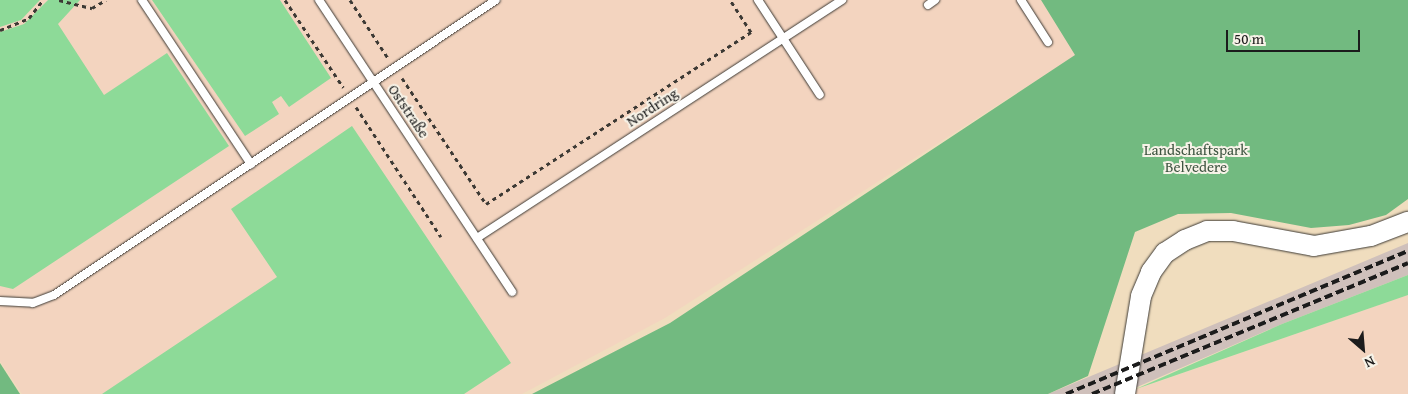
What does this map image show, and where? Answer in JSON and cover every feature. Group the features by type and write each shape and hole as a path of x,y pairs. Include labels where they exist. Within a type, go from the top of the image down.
{"street":[{"path":"1125,394 1141,296 1151,272 1165,253 1185,240 1207,231 1233,231 1314,246 1371,236 1408,222"}],"lane":[{"path":"142,0 251,164"},
{"name":"Oststraße","path":"319,0 512,292"},
{"path":"0,301 33,303 54,295 496,0"},
{"path":"758,0 820,94"},
{"name":"Nordring","path":"477,238 842,0"},
{"path":"928,5 935,0"},
{"path":"1021,0 1048,42"}],"path":[{"path":"0,30 29,18 43,0"},
{"path":"59,0 92,8 106,0"},
{"path":"285,0 440,237"},
{"path":"350,0 486,204 751,32 730,0"}],"shaded area":[{"path":"0,0 1041,0 1076,55 665,318 522,394 22,394 0,361"},
{"path":"1408,243 1408,275 1282,324 1121,394 1048,394"},
{"path":"1408,295 1408,394 1123,394"}],"green space":[{"path":"0,0 40,0 21,20 0,27"},
{"path":"48,0 80,0 58,24 104,95 167,53 229,146 13,289 0,286 0,32 24,24"},
{"path":"152,0 280,0 331,78 289,107 281,96 272,102 279,114 245,136"},
{"name":"Landschaftspark Belvedere","path":"1041,0 1408,0 1408,199 1386,215 1349,225 1311,228 1231,213 1178,214 1135,232 1088,376 1048,394 532,394 670,323 1075,55"},
{"path":"352,126 511,363 464,394 102,394 277,277 231,209"},
{"path":"1408,275 1408,295 1136,389 1282,324"},
{"path":"0,363 20,394 0,394"}],"railway":[{"path":"1066,394 1408,251"},
{"path":"1092,394 1408,263"}]}
